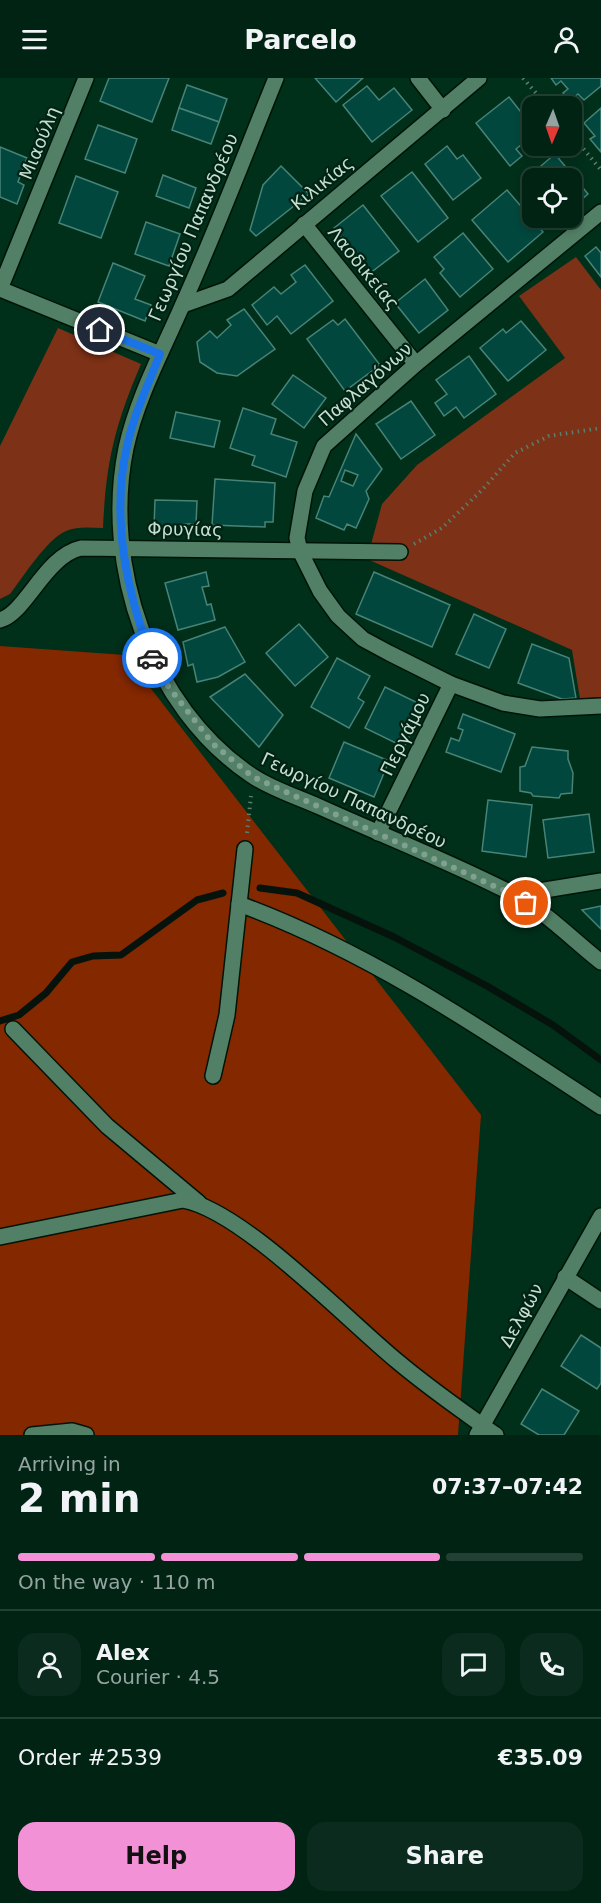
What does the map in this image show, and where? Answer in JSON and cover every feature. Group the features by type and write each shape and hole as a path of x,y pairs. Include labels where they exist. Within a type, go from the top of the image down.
{"street":[{"name":"Μιαούλη","path":"0,289 86,78"},
{"name":"Γεωργίου Παπανδρέου","path":"276,78 183,305 160,354 135,416 127,447 121,479 122,547 135,607 153,659 168,686 213,744 253,777 514,895 601,962"},
{"path":"418,78 443,110"},
{"name":"Κιλικίας","path":"183,305 228,289 479,78"},
{"name":"Παφλαγόνων","path":"601,212 417,364 324,446 305,491 297,538 300,551 320,591 339,616 363,639 452,684 503,703 540,709 601,706"},
{"name":"Λαοδικείας","path":"304,224 417,364"},
{"path":"0,289 160,354"},
{"name":"Φρυγίας","path":"0,620 12,613 62,556 70,550 122,547 400,552"},
{"name":"Περγάμου","path":"378,833 452,684"},
{"path":"213,1076 227,1015 245,849"},
{"path":"514,895 601,881"},
{"path":"239,904 270,916 430,996 601,1107"},
{"path":"13,1029 107,1126 199,1203 270,1251 479,1430 496,1435"},
{"path":"0,1237 183,1200 199,1203"},
{"name":"Δελφών","path":"479,1430 601,1216"},
{"path":"565,1277 601,1301"},
{"path":"32,1435 72,1431 86,1435"}],"path":[{"path":"523,78 538,96"},
{"path":"582,147 601,170"},
{"path":"400,552 442,528 482,490 515,453 549,436 601,428"},
{"path":"245,849 253,777"}],"shaded area":[{"path":"576,257 601,290 601,697 580,699 572,650 367,559 382,504 417,465 565,358 519,296"},
{"path":"58,328 141,364 113,444 103,528 75,528 58,536 43,550 10,594 0,599 0,446"},
{"path":"0,646 125,655 481,1115 458,1435 0,1435"}],"building":[{"path":"109,78 169,78 152,122 100,101"},
{"path":"315,78 363,78 336,102"},
{"path":"551,78 601,78 601,86 584,100 578,94 565,96 563,93 568,89 561,81 556,85"},
{"path":"187,85 227,99 219,122 179,108"},
{"path":"367,86 379,100 394,88 412,110 372,142 343,105"},
{"path":"509,97 522,113 522,144 516,149 522,156 510,166 476,123"},
{"path":"179,108 219,122 211,144 172,130"},
{"path":"601,108 601,152 590,139 595,136 584,123"},
{"path":"98,125 137,139 125,173 85,159"},
{"path":"447,146 457,159 463,155 481,178 453,200 425,164"},
{"path":"0,147 27,158 18,182 24,185 17,204 0,197"},
{"path":"553,156 557,156 567,168 538,168"},
{"path":"281,166 309,194 256,236 250,230 263,185"},
{"path":"412,172 448,218 418,242 381,196"},
{"path":"163,175 196,188 189,208 156,196"},
{"path":"76,176 118,192 101,238 59,223"},
{"path":"582,187 588,194 582,199"},
{"path":"507,190 522,208 522,228 540,228 543,232 508,262 472,220"},
{"path":"363,205 399,251 365,277 352,261 357,257 334,228"},
{"path":"146,222 180,234 169,266 135,254"},
{"path":"463,233 493,269 460,297 440,273 444,269 434,257"},
{"path":"596,247 601,253 601,277 585,256"},
{"path":"113,263 145,276 135,299 151,305 145,321 98,302"},
{"path":"305,265 333,301 291,334 277,316 267,325 252,305 274,287 281,294 296,282 291,275"},
{"path":"425,279 448,310 419,333 395,303"},
{"path":"244,309 275,349 237,376 217,373 200,362 197,342 210,331 217,338 231,325 227,320"},
{"path":"345,319 380,365 345,391 307,339 333,320 338,325"},
{"path":"521,321 546,350 508,381 480,348 503,329 506,333"},
{"path":"469,356 496,394 464,418 456,407 444,416 435,403 447,394 436,380"},
{"path":"293,375 326,398 304,428 272,404"},
{"path":"411,401 435,435 401,459 376,424"},
{"path":"243,408 276,419 271,434 297,442 286,477 252,465 255,456 230,448"},
{"path":"176,412 220,421 214,447 170,438"},
{"path":"356,434 382,469 366,491 369,499 356,528 347,524 344,530 316,518 324,496 329,497","holes":["345,470 358,475 353,486 341,481"]},
{"path":"215,479 275,483 273,522 265,522 265,527 212,525"},
{"path":"155,500 197,501 196,524 184,524 184,528 154,527"},
{"path":"206,572 209,586 202,587 207,605 211,604 215,620 178,630 165,583"},
{"path":"374,572 450,605 432,647 356,614"},
{"path":"474,614 506,629 489,668 456,654"},
{"path":"299,624 328,657 295,686 266,653"},
{"path":"225,627 245,662 218,677 197,682 193,664 188,666 183,642"},
{"path":"532,644 569,658 576,698 562,699 518,683"},
{"path":"337,658 370,676 358,698 364,702 349,728 311,707"},
{"path":"245,674 283,715 259,747 210,697"},
{"path":"385,687 424,706 404,747 365,728"},
{"path":"463,714 515,734 501,772 446,752 451,738 459,741 463,730 458,728"},
{"path":"344,742 389,761 374,797 329,778"},
{"path":"532,747 568,751 573,773 572,793 561,794 559,798 533,796 531,793 520,791 520,767 525,766"},
{"path":"488,800 532,805 526,857 482,851"},
{"path":"589,814 594,852 548,858 543,820"},
{"path":"601,906 601,929 582,910"},
{"path":"581,1335 601,1348 601,1383 597,1389 561,1366"},
{"path":"542,1389 579,1411 564,1435 539,1435 521,1424"}],"waterway":[{"path":"260,888 297,893 394,937 487,986 553,1025 601,1060"},
{"path":"0,1021 19,1015 46,993 72,962 93,956 121,955 197,900 223,893"}],"way so far":[{"path":"152,658 168,686 213,744 253,777 514,895 526,903"}],"route":[{"path":"100,330 160,354 135,416 127,447 121,479 120,512 122,547 135,607 152,658"}]}
